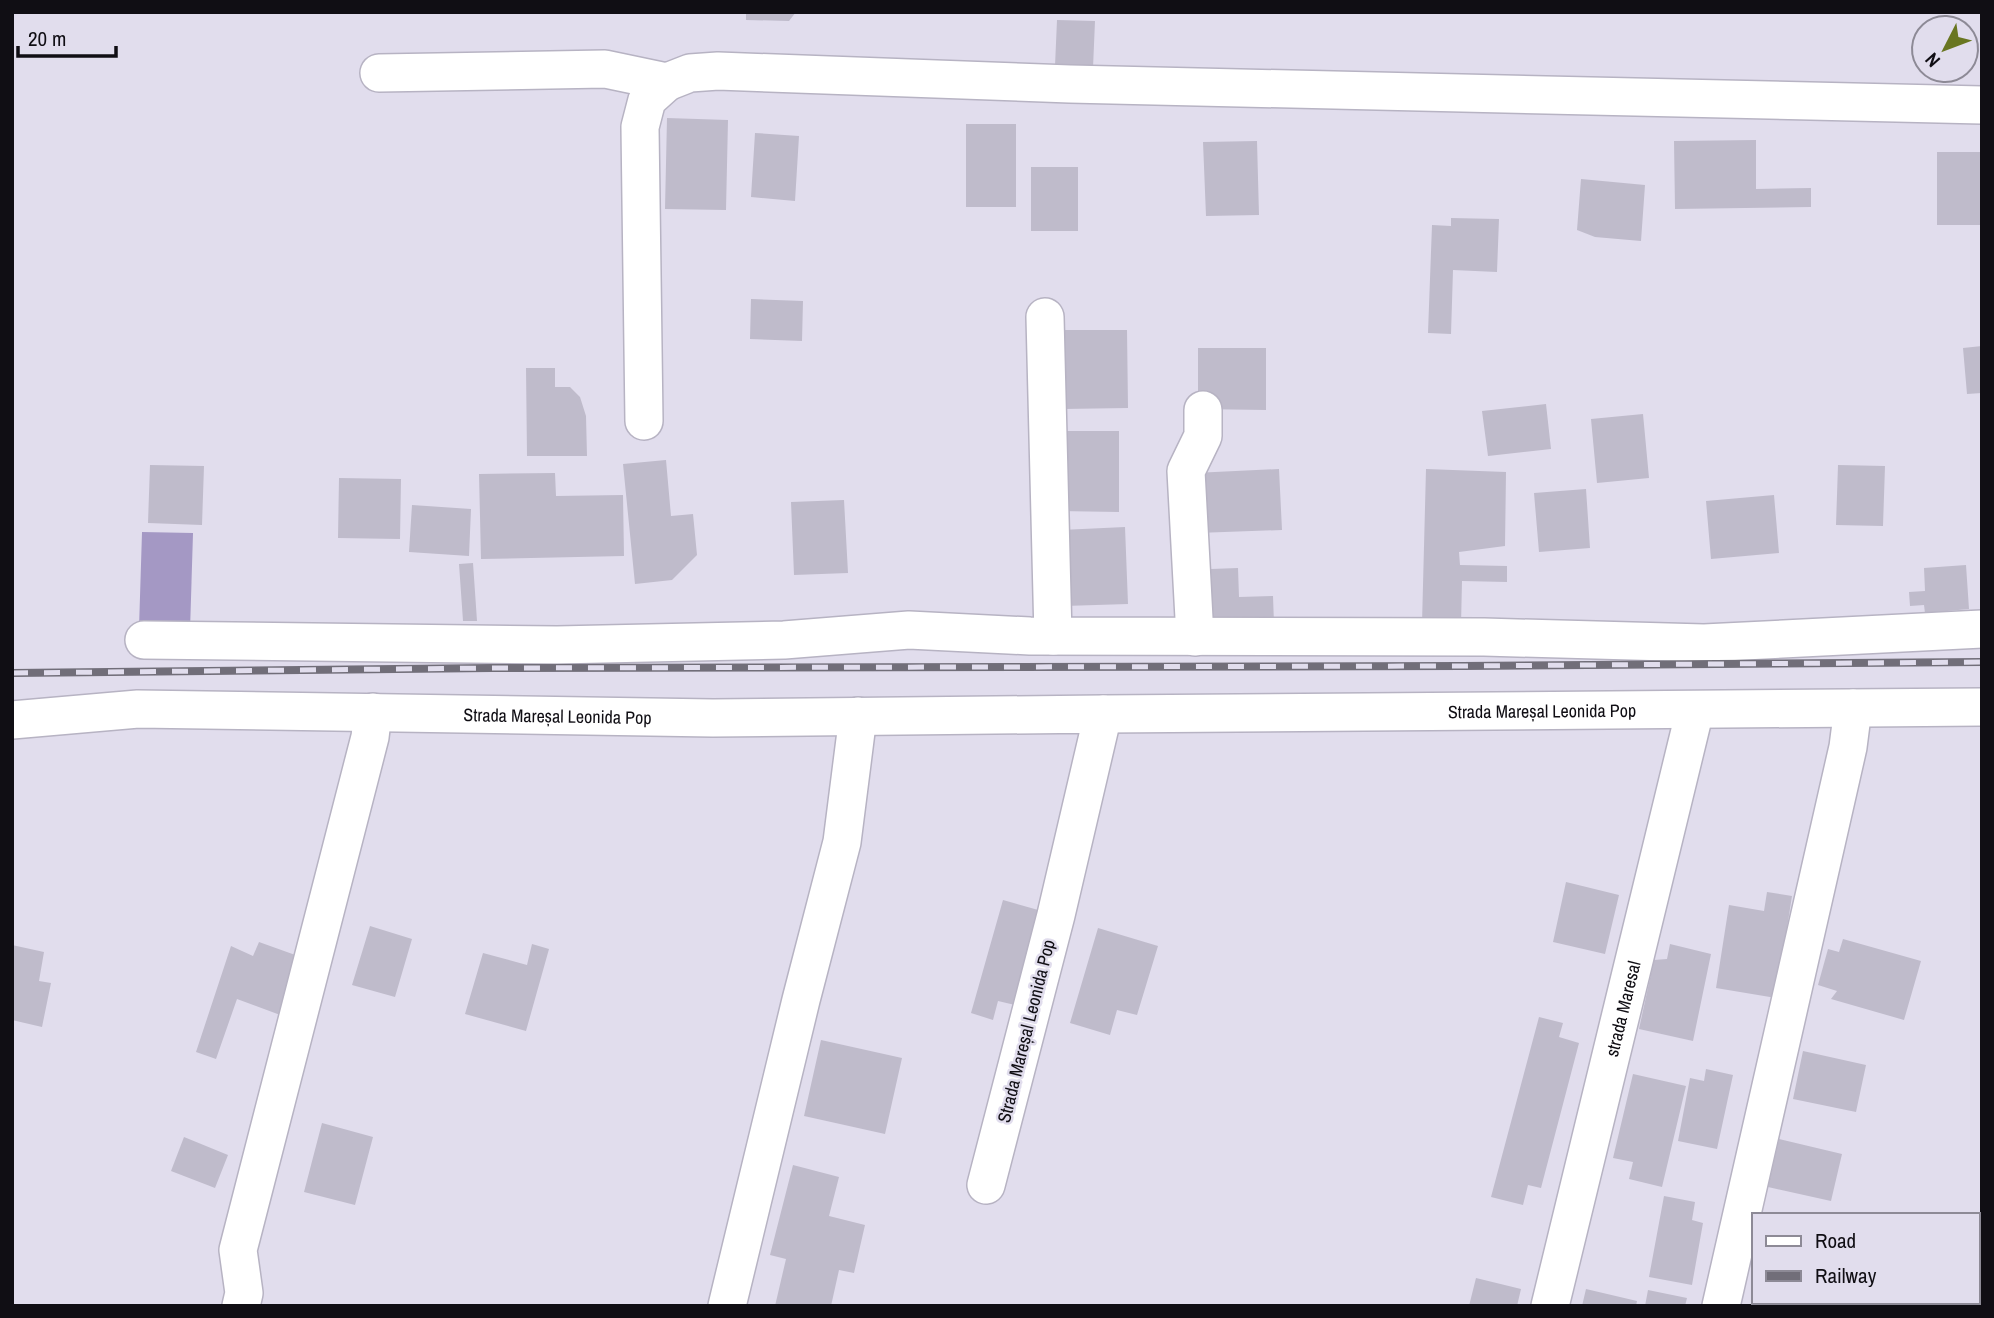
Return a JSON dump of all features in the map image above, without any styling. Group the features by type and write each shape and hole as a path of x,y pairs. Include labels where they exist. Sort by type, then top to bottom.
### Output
{"street":[{"path":"379,73 606,69 667,82"},
{"path":"644,421 640,127 647,100 667,82 690,73 718,71 1056,83 1982,105"},
{"path":"1045,317 1053,636"},
{"path":"1195,637 1186,471 1203,436 1203,411"},
{"path":"144,640 557,645 784,640 909,630 1053,636 1484,637 1703,643 1982,629"},
{"path":"1721,1306 1848,747 1853,708"},
{"name":"Strada Mareșal Leonida Pop","path":"12,720 138,709 713,718 1982,708"},
{"name":"strada Maresal","path":"1550,1306 1695,710"},
{"path":"241,1306 244,1293 238,1250 370,737 373,712"},
{"name":"Strada Mareșal Leonida Pop","path":"986,1185 1056,915 1103,714"},
{"path":"727,1306 842,842 858,716"}],"shaded area":[{"path":"142,532 193,533 190,631 139,629"}],"building":[{"path":"746,12 796,12 789,21 746,20"},
{"path":"1057,20 1095,21 1093,68 1055,66"},
{"path":"667,118 728,120 726,210 665,209"},
{"path":"966,124 1016,124 1016,207 966,207"},
{"path":"755,133 799,136 795,201 751,197"},
{"path":"1756,140 1756,189 1811,188 1811,207 1675,209 1674,141"},
{"path":"1257,141 1259,215 1206,216 1203,142"},
{"path":"1937,152 1982,152 1982,225 1937,225"},
{"path":"1031,167 1078,167 1078,231 1031,231"},
{"path":"1581,179 1645,185 1641,241 1595,237 1577,230"},
{"path":"1451,218 1499,219 1497,272 1453,270 1451,334 1428,333 1432,225 1451,226"},
{"path":"751,299 803,301 802,341 750,339"},
{"path":"1062,330 1127,330 1128,408 1063,409"},
{"path":"1982,346 1982,393 1967,394 1963,348"},
{"path":"1198,348 1266,348 1266,410 1198,409"},
{"path":"526,368 555,368 555,387 570,387 580,397 586,416 587,456 527,456"},
{"path":"1546,404 1551,449 1488,456 1482,411"},
{"path":"1643,414 1649,478 1597,483 1591,419"},
{"path":"1058,431 1119,431 1119,512 1058,511"},
{"path":"666,460 671,516 693,514 697,555 672,580 635,584 623,464"},
{"path":"150,465 204,466 202,525 148,523"},
{"path":"1838,465 1885,466 1883,526 1836,525"},
{"path":"1279,469 1282,530 1197,533 1194,473"},
{"path":"1426,469 1506,472 1505,546 1459,552 1460,565 1507,566 1507,582 1462,581 1461,625 1422,624"},
{"path":"555,473 556,496 623,495 624,556 481,559 479,474"},
{"path":"339,478 401,479 400,539 338,538"},
{"path":"1586,489 1590,548 1539,552 1534,493"},
{"path":"1774,495 1779,553 1711,559 1706,501"},
{"path":"844,500 848,573 794,575 791,502"},
{"path":"412,505 471,509 469,556 409,552"},
{"path":"1125,527 1128,604 1064,606 1061,530"},
{"path":"473,563 477,621 463,621 459,564"},
{"path":"1966,565 1969,609 1925,613 1924,605 1910,606 1909,592 1925,591 1924,568"},
{"path":"1238,568 1239,597 1273,596 1274,624 1212,625 1211,569"},
{"path":"1566,882 1619,895 1605,954 1553,942"},
{"path":"1767,892 1792,896 1776,998 1716,988 1729,905 1764,911"},
{"path":"1003,900 1056,915 1015,1005 998,1001 993,1020 971,1013"},
{"path":"370,926 412,939 395,997 352,985"},
{"path":"1098,928 1158,946 1137,1015 1117,1010 1110,1035 1070,1023"},
{"path":"1843,939 1921,961 1904,1020 1831,999 1837,991 1818,985 1828,949 1839,952"},
{"path":"259,942 312,961 291,1019 237,999 216,1059 196,1052 231,946 253,956"},
{"path":"532,944 549,949 526,1031 465,1014 483,953 527,965"},
{"path":"1670,944 1711,954 1693,1041 1639,1029 1654,960 1667,959"},
{"path":"12,945 44,952 39,981 51,983 42,1027 12,1020"},
{"path":"1539,1017 1563,1023 1559,1037 1579,1043 1541,1188 1528,1185 1523,1205 1491,1197"},
{"path":"821,1040 902,1058 885,1134 804,1116"},
{"path":"1803,1051 1866,1065 1856,1112 1793,1099"},
{"path":"1706,1069 1733,1075 1717,1149 1678,1141 1690,1078 1704,1081"},
{"path":"1633,1074 1686,1086 1662,1187 1629,1179 1633,1162 1613,1158"},
{"path":"322,1123 373,1137 355,1205 304,1192"},
{"path":"184,1137 228,1155 215,1188 171,1171"},
{"path":"1779,1139 1842,1154 1831,1201 1768,1187"},
{"path":"793,1165 839,1177 829,1216 865,1225 854,1273 839,1270 831,1306 775,1306 786,1259 770,1255"},
{"path":"1664,1196 1695,1202 1692,1220 1703,1223 1692,1285 1649,1277"},
{"path":"1476,1278 1521,1289 1517,1306 1469,1306"},
{"path":"1586,1289 1637,1301 1636,1306 1582,1306"},
{"path":"1648,1290 1687,1298 1685,1306 1645,1306"}],"railway":[{"path":"12,673 492,668 1982,662"}]}
